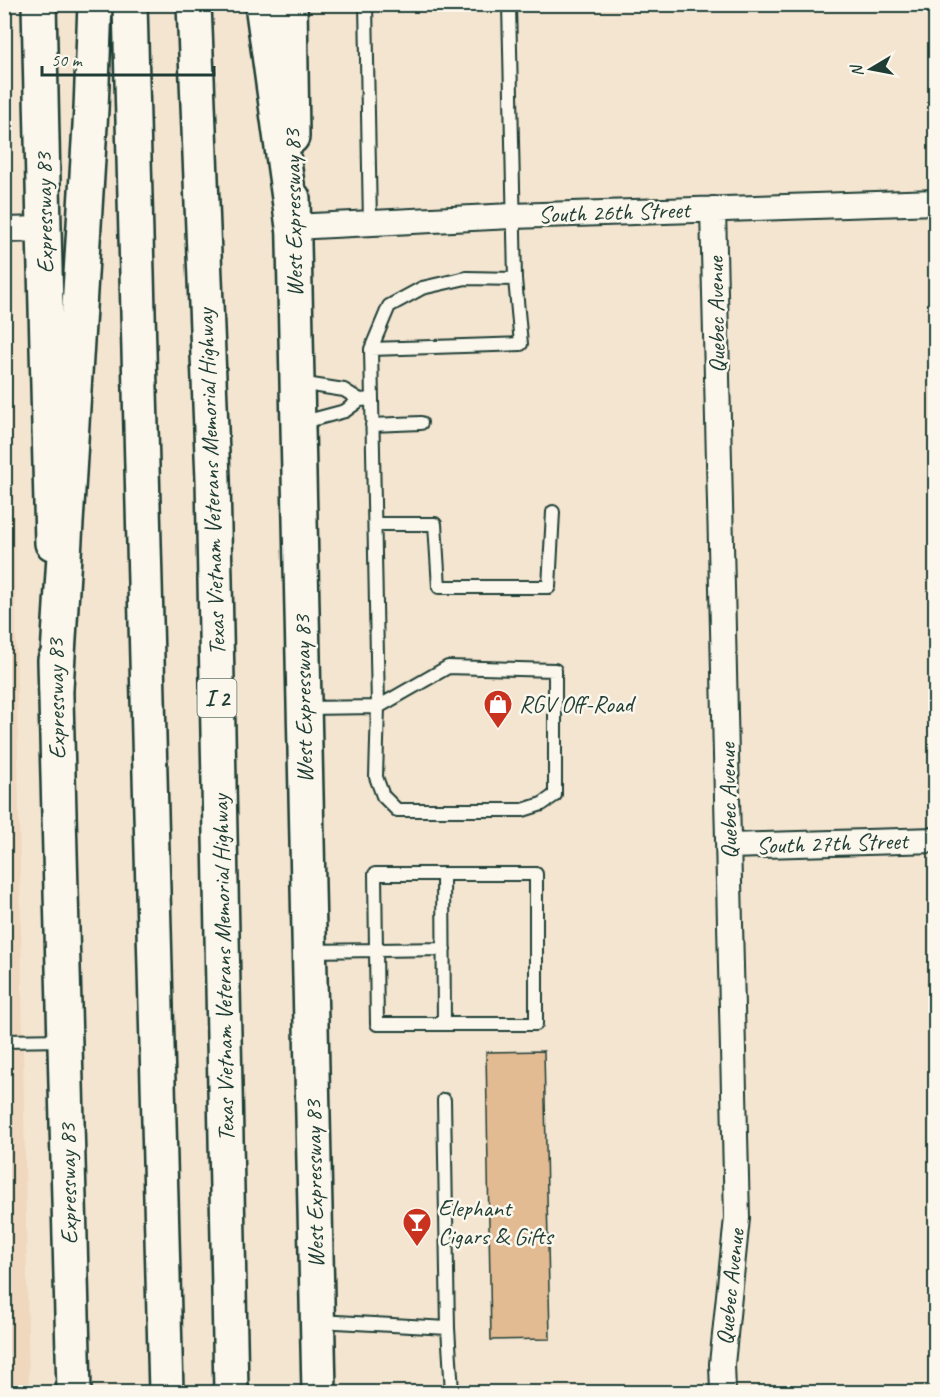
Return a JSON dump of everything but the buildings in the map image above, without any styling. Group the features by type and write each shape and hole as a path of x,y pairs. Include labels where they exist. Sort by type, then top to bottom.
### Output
{"main road":[{"name":"Expressway 83","path":"39,4 74,1392"},
{"path":"56,688 91,109 95,4"},
{"path":"130,4 166,1392"},
{"name":"Texas Vietnam Veterans Memorial Highway","path":"194,4 213,479 231,1392"},
{"path":"262,4 293,228"},
{"name":"West Expressway 83","path":"290,4 296,382 319,1392"}],"street":[{"name":"South 26th Street","path":"293,228 512,216 936,202"},
{"name":"Quebec Avenue","path":"713,209 738,1218 722,1364 723,1392"},
{"path":"4,230 44,229"},
{"name":"South 27th Street","path":"729,846 936,840"}],"lane":[{"path":"366,4 370,223"},
{"path":"371,349 521,344 512,216 509,4"},
{"path":"304,708 378,707 448,667 555,669 555,795 542,804 523,810 397,810 383,796 376,777 378,707 375,524 372,425 366,399 371,349 389,306 422,288 466,278 515,279"},
{"path":"296,382 344,390 366,399"},
{"path":"297,423 345,411 366,399"},
{"path":"372,425 421,423"},
{"path":"375,524 435,524 440,587 549,587 553,512"},
{"path":"536,873 536,1024 377,1024 375,874 443,874 536,873"},
{"path":"443,874 444,1024"},
{"path":"309,951 444,949"},
{"path":"4,1041 65,1040"},
{"path":"444,1100 448,1328 452,1392"},
{"path":"317,1320 448,1328"}],"shaded area":[{"path":"4,5 8,5 10,212 5,213"},
{"path":"4,284 10,288 29,1392 4,1392"}],"place":[{"name":"RGV Off-Road","path":"498,730"},
{"name":"Elephant Cigars & Gifts","path":"417,1248"}]}
